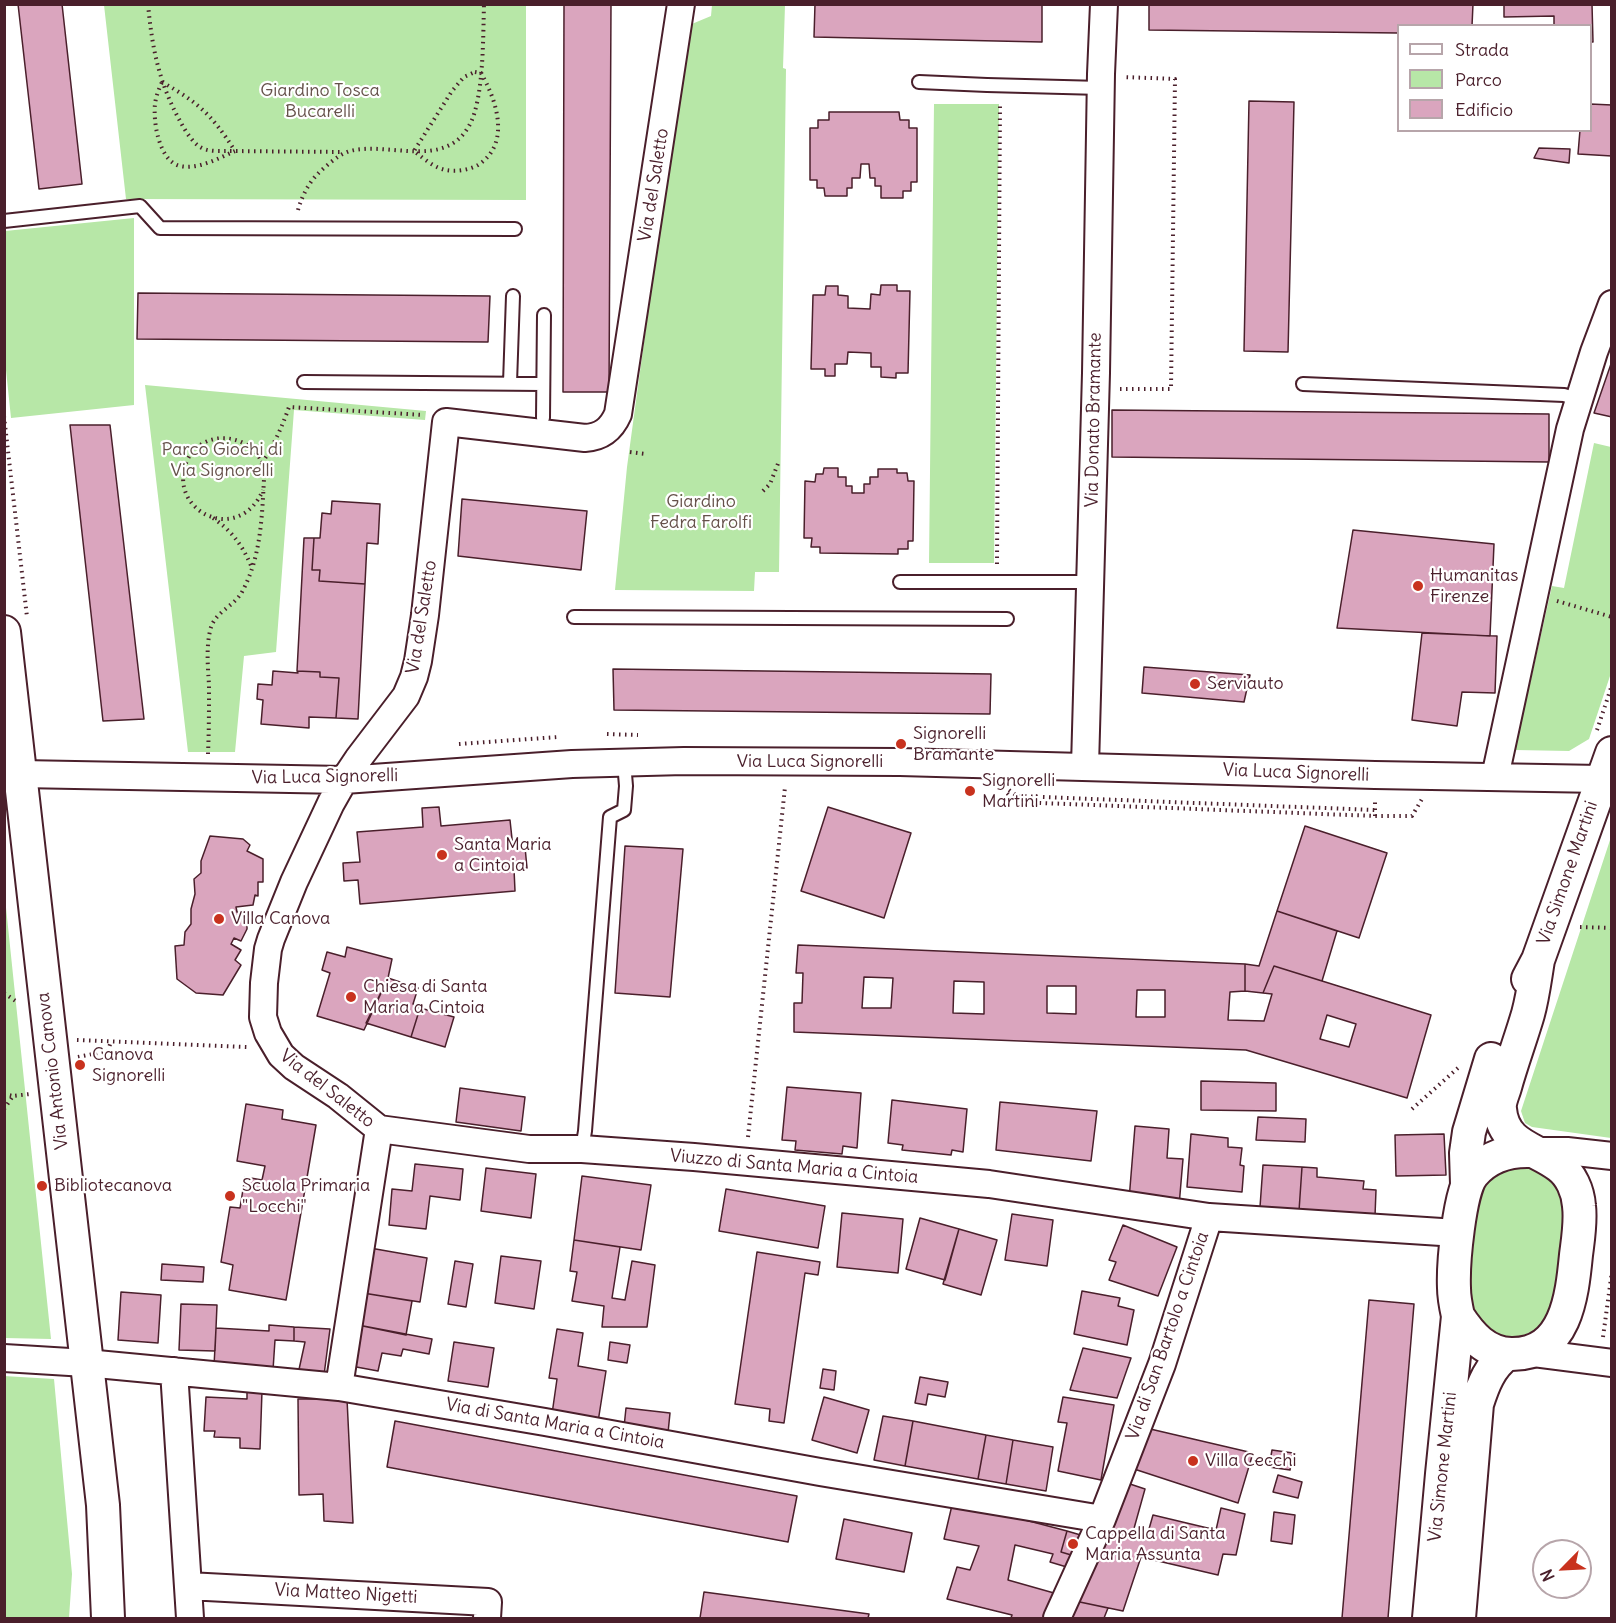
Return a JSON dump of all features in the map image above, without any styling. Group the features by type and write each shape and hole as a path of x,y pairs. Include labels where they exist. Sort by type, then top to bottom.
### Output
{"street":[{"name":"Via del Saletto","path":"339,1387 379,1129 338,1096 285,1060 276,1048 263,1017 268,949 294,882 331,803 344,780 406,696 414,677 425,615 446,422 585,438 595,437 605,432 614,423 618,414 681,4"},
{"name":"Via Donato Bramante","path":"1085,766 1107,80 1104,4"},
{"path":"1494,777 1570,429 1611,304"},
{"name":"Via Antonio Canova","path":"17,630 7,675 21,774 103,1505 108,1618"},
{"name":"Via Luca Signorelli","path":"21,774 344,780 518,767 684,761 900,762 1494,777 1603,755"},
{"name":"Via Simone Martini","path":"1459,1618 1477,1404 1495,1364 1517,1353 1540,1346 1558,1330 1568,1310 1573,1287 1580,1208 1571,1178 1551,1161 1521,1145 1508,1133 1501,1117 1500,1105 1529,1011 1538,960 1603,755"},
{"name":"Via Simone Martini","path":"1429,1618 1458,1316 1454,1280 1458,1233 1467,1184 1466,1153 1469,1132 1494,1048 1538,960"},
{"name":"Viuzzo di Santa Maria a Cintoia","path":"379,1129 529,1149 582,1149 989,1184 1209,1217"},
{"path":"1467,1184 1481,1167 1497,1157 1512,1152 1567,1151 1611,1156"},
{"name":"Via di San Bartolo a Cintoia","path":"1057,1618 1102,1519 1162,1364 1209,1217 1458,1233"},
{"path":"1458,1316 1477,1341 1492,1350 1611,1363"},
{"name":"Via di Santa Maria a Cintoia","path":"4,1358 86,1363 339,1387 1102,1519"},
{"path":"174,1371 190,1618"},
{"name":"Via Matteo Nigetti","path":"188,1586 488,1602 487,1618"}],"lane":[{"path":"919,82 1000,86 1107,80"},
{"path":"4,221 140,206 160,228 515,230"},
{"path":"510,383 513,296"},
{"path":"543,418 544,315"},
{"path":"304,382 543,384"},
{"path":"1303,384 1564,395 1580,400"},
{"path":"900,582 1090,582"},
{"path":"573,618 1007,619"},
{"path":"582,1149 610,818 624,810 626,786 624,762"}],"path":[{"path":"148,4 151,36 162,82 187,133 201,147 210,150 235,151 348,152"},
{"path":"294,228 302,197 310,182 337,157 361,149 438,150 450,145 469,128 474,116 481,80 484,4"},
{"path":"414,151 431,164 445,170 474,167 487,159 496,146 498,122 493,97 481,73"},
{"path":"414,151 460,81 470,74 481,73"},
{"path":"1107,80 1175,79 1171,388 1110,390"},
{"path":"162,82 202,108 235,151"},
{"path":"162,82 157,92 154,115 159,140 170,160 178,165 188,166 219,159 235,151"},
{"path":"996,582 1000,86"},
{"path":"262,463 273,447 289,406 431,416"},
{"path":"4,416 17,630"},
{"path":"207,778 210,629 214,619 222,610 235,602 243,592 252,568 260,534 265,476 262,463 244,442 231,438 217,438 204,442 193,451 186,462 183,476 184,490 190,502 200,512 213,518 234,536 243,547 252,568"},
{"path":"630,452 646,454"},
{"path":"763,491 770,484 779,461"},
{"path":"213,518 238,517 249,511 258,501 263,490"},
{"path":"1550,599 1611,617"},
{"path":"1603,755 1611,685"},
{"path":"458,744 558,737"},
{"path":"1375,810 1017,796 1001,785 1016,802 1375,816 1412,816 1422,799"},
{"path":"774,786 793,786"},
{"path":"746,1162 785,786"},
{"path":"1576,927 1611,928"},
{"path":"4,993 20,1004"},
{"path":"50,1039 253,1047"},
{"path":"86,1056 108,1051 111,1041"},
{"path":"4,1094 13,1096 31,1094"},
{"path":"4,1109 13,1096"},
{"path":"1602,1338 1611,1271"}],"green space":[{"name":"Giardino Tosca Bucarelli","path":"104,5 526,5 526,200 126,199"},
{"name":"Giardino Fedra Farolfi","path":"712,5 785,5 779,572 755,572 754,591 615,590 627,467 687,26 711,16"},
{"path":"934,104 999,104 994,563 929,563"},
{"path":"134,218 134,405 11,418 4,351 5,231"},
{"name":"Parco Giochi di Via Signorelli","path":"145,385 426,411 425,420 294,410 276,652 244,656 235,752 188,752"},
{"path":"1594,443 1611,447 1611,673 1589,739 1569,751 1515,750 1552,586 1564,588"},
{"path":"1611,837 1611,1138 1532,1127 1525,1123 1521,1111"},
{"path":"5,898 51,1339 5,1338"},
{"path":"1513,1166 1537,1167 1560,1185 1566,1215 1558,1304 1543,1326 1522,1336 1508,1337 1493,1333 1482,1324 1471,1305 1469,1292 1478,1200 1483,1188 1491,1179"},
{"path":"4,1376 54,1379 72,1574 69,1618 5,1618"}],"building":[{"path":"18,4 62,4 82,184 39,189"},
{"path":"564,4 611,4 609,392 563,392"},
{"path":"815,4 1042,4 1042,42 814,37"},
{"path":"1149,4 1473,4 1472,24 1397,24 1397,33 1149,30"},
{"path":"1504,4 1592,4 1593,42 1592,24 1554,24 1554,16 1504,17"},
{"path":"1249,101 1294,102 1288,352 1244,351"},
{"path":"1592,104 1612,105 1612,156 1578,154 1580,132 1592,132"},
{"path":"829,112 899,112 900,120 909,120 909,128 917,128 917,182 911,182 911,191 903,191 903,198 881,198 881,186 875,186 875,178 870,178 869,164 861,164 860,178 852,178 852,188 847,188 847,196 825,196 824,188 817,188 817,180 810,180 810,128 818,128 818,120 829,120"},
{"path":"1539,148 1570,149 1569,163 1534,158"},
{"path":"881,285 897,285 897,291 910,291 908,373 896,373 896,378 881,377 881,367 871,367 871,353 848,352 847,364 835,364 835,376 825,376 825,369 811,369 813,295 825,295 826,286 838,286 838,295 848,296 848,308 870,309 871,294 880,295"},
{"path":"138,293 490,296 488,342 137,339"},
{"path":"1612,361 1612,417 1594,413"},
{"path":"1112,410 1549,414 1549,462 1112,457"},
{"path":"70,425 110,425 144,719 103,721"},
{"path":"824,468 838,468 838,477 846,477 846,486 852,486 852,493 864,493 864,484 870,484 870,477 878,477 878,469 897,469 897,473 907,473 908,481 914,481 913,541 908,541 908,549 898,549 898,554 820,553 820,547 811,547 812,538 804,538 805,481 815,482 816,474 823,474"},
{"path":"462,499 587,511 581,570 458,556"},
{"path":"332,501 380,504 378,544 367,543 365,584 319,581 320,570 312,570 314,538 320,538 322,513 331,514"},
{"name":"Humanitas Firenze","path":"1353,530 1494,544 1490,636 1337,628"},
{"path":"304,538 314,538 312,570 320,570 319,581 365,584 358,719 336,718 339,678 320,677 320,672 297,671"},
{"path":"1422,633 1497,636 1495,693 1462,692 1457,726 1412,720"},
{"name":"Serviauto","path":"1144,667 1250,675 1244,702 1142,693"},
{"path":"613,669 991,674 990,714 614,710"},
{"path":"273,671 320,672 320,677 339,678 336,718 309,717 309,728 261,724 263,700 257,699 258,684 272,685"},
{"name":"Santa Maria a Cintoia","path":"439,807 441,826 510,820 513,848 525,847 527,868 514,869 515,891 360,904 358,880 344,881 343,863 360,862 357,832 423,827 422,808"},
{"path":"828,807 911,833 884,918 801,891"},
{"path":"1305,826 1387,853 1359,938 1277,911"},
{"name":"Villa Canova","path":"210,836 243,839 250,845 247,851 263,859 263,882 258,882 258,896 255,895 253,905 236,907 237,912 247,914 247,929 241,941 234,938 231,944 241,950 235,960 241,965 223,995 196,993 177,979 175,946 184,945 185,932 191,924 191,909 195,894 194,879 201,873 201,861"},
{"path":"625,846 683,849 670,997 615,993"},
{"path":"1277,911 1337,931 1322,981 1274,966 1263,993 1245,991 1245,964 1259,966"},
{"path":"798,945 1245,964 1245,991 1230,992 1228,1020 1264,1021 1272,994 1263,993 1274,966 1431,1015 1407,1098 1246,1050 794,1032 794,1003 802,1003 803,973 796,973","holes":["864,977 893,978 891,1008 862,1008","954,981 984,982 984,1014 953,1013","1047,986 1076,986 1076,1014 1047,1013","1137,990 1165,990 1165,1017 1136,1017","1327,1015 1356,1024 1349,1047 1320,1039"]},
{"name":"Chiesa di Santa Maria a Cintoia","path":"347,947 392,959 388,978 364,1030 317,1016 330,973 322,970 327,952 345,957"},
{"path":"388,978 418,988 413,1004 420,1008 411,1037 366,1023"},
{"path":"420,1008 454,1017 445,1047 411,1037"},
{"path":"1201,1081 1276,1083 1276,1111 1201,1110"},
{"path":"787,1087 861,1093 857,1148 843,1146 842,1154 795,1150 796,1141 782,1140"},
{"path":"460,1088 525,1097 521,1131 456,1122"},
{"path":"892,1100 967,1109 963,1152 952,1150 951,1155 902,1150 903,1145 888,1143"},
{"path":"1000,1102 1097,1111 1091,1161 996,1150"},
{"path":"246,1104 283,1110 282,1119 316,1125 286,1300 229,1290 233,1265 221,1262 230,1207 240,1208 245,1177 262,1180 265,1166 237,1161"},
{"path":"1258,1117 1306,1119 1305,1142 1256,1140"},
{"path":"1135,1126 1169,1129 1167,1158 1183,1159 1179,1206 1129,1200"},
{"path":"1191,1134 1228,1138 1228,1147 1242,1148 1240,1165 1244,1166 1242,1192 1187,1187"},
{"path":"1444,1134 1446,1175 1396,1176 1395,1135"},
{"path":"415,1164 463,1169 460,1200 430,1196 426,1229 389,1225 392,1189 412,1191"},
{"path":"1263,1165 1302,1167 1299,1211 1260,1207"},
{"path":"1302,1167 1317,1168 1317,1177 1364,1181 1363,1189 1376,1190 1375,1216 1299,1211"},
{"path":"486,1168 536,1174 531,1218 481,1211"},
{"path":"582,1176 651,1185 641,1250 574,1240"},
{"path":"726,1189 825,1206 818,1248 719,1231"},
{"path":"842,1213 903,1219 898,1273 837,1267"},
{"path":"1012,1214 1053,1220 1047,1266 1005,1260"},
{"path":"920,1218 959,1229 945,1280 906,1269"},
{"path":"1123,1225 1177,1247 1158,1296 1109,1280 1116,1262 1109,1260"},
{"path":"959,1229 997,1240 981,1295 943,1284"},
{"path":"574,1240 620,1247 612,1298 625,1300 632,1261 655,1265 647,1327 602,1327 604,1306 572,1301 577,1272 570,1271"},
{"path":"370,1248 427,1258 420,1302 363,1293"},
{"path":"757,1252 820,1262 818,1275 805,1273 784,1423 769,1421 770,1409 735,1404"},
{"path":"501,1256 541,1261 534,1309 495,1303"},
{"path":"455,1261 473,1264 466,1307 448,1304"},
{"path":"162,1264 204,1267 203,1282 161,1280"},
{"path":"1082,1291 1120,1298 1118,1306 1134,1310 1127,1345 1074,1334"},
{"path":"121,1292 161,1295 158,1343 118,1340"},
{"path":"363,1293 412,1301 406,1335 358,1325"},
{"path":"1369,1300 1414,1304 1388,1618 1342,1618"},
{"path":"181,1304 217,1305 215,1351 179,1350"},
{"path":"269,1325 294,1327 294,1341 275,1340 273,1370 214,1366 216,1328 269,1331"},
{"path":"358,1325 432,1339 429,1354 403,1349 401,1356 382,1353 378,1371 351,1366"},
{"path":"294,1327 330,1329 324,1375 298,1374 305,1342 294,1341"},
{"path":"557,1329 583,1333 578,1366 606,1371 598,1422 552,1414 557,1379 549,1378"},
{"path":"454,1342 494,1348 488,1387 448,1381"},
{"path":"610,1342 630,1345 627,1363 608,1360"},
{"path":"1083,1348 1131,1358 1117,1398 1070,1390"},
{"path":"823,1369 836,1371 834,1390 820,1388"},
{"path":"920,1377 948,1382 945,1397 928,1394 926,1405 915,1403"},
{"path":"247,1390 262,1391 260,1449 240,1448 240,1438 214,1437 215,1431 204,1431 206,1397 247,1399"},
{"path":"824,1397 869,1410 857,1453 812,1440"},
{"path":"1063,1397 1114,1405 1101,1480 1058,1471 1067,1423 1058,1422"},
{"path":"298,1399 347,1399 353,1523 324,1521 323,1494 299,1495"},
{"path":"626,1408 670,1413 668,1433 624,1427"},
{"path":"883,1416 913,1421 905,1466 874,1460"},
{"path":"395,1421 797,1496 788,1542 387,1467"},
{"path":"913,1421 986,1435 978,1479 905,1466"},
{"name":"Villa Cecchi","path":"1146,1428 1253,1453 1238,1503 1131,1468"},
{"path":"986,1435 1013,1440 1006,1484 978,1479"},
{"path":"1013,1440 1053,1447 1046,1491 1006,1484"},
{"path":"1272,1450 1293,1453 1290,1470 1269,1467"},
{"path":"1278,1475 1302,1482 1298,1498 1273,1492"},
{"path":"1127,1483 1145,1489 1133,1532 1147,1536 1153,1515 1216,1530 1221,1508 1245,1514 1236,1555 1223,1554 1218,1575 1141,1557 1123,1611 1075,1601"},
{"path":"953,1501 1067,1531 1061,1552 1078,1557 1070,1568 1050,1562 1053,1554 1015,1545 1008,1580 1061,1595 1051,1618 1011,1618 1012,1615 947,1599 957,1567 970,1570 979,1546 944,1539"},
{"path":"1274,1512 1295,1515 1292,1544 1271,1541"},
{"path":"844,1519 912,1533 904,1572 836,1559"},
{"name":"Cappella di Santa Maria Assunta","path":"1067,1531 1084,1536 1078,1557 1061,1552"},
{"path":"704,1592 869,1614 868,1618 700,1618"},
{"path":"1075,1601 1108,1608 1104,1618 1068,1618"}],"place":[{"name":"Humanitas Firenze","path":"1418,586"},
{"name":"Serviauto","path":"1195,684"},
{"name":"Signorelli Bramante","path":"901,744"},
{"name":"Signorelli Martini","path":"970,791"},
{"name":"Santa Maria a Cintoia","path":"442,855"},
{"name":"Villa Canova","path":"219,919"},
{"name":"Chiesa di Santa Maria a Cintoia","path":"351,997"},
{"name":"Canova Signorelli","path":"80,1065"},
{"name":"Bibliotecanova","path":"42,1186"},
{"name":"Scuola Primaria \"Locchi\"","path":"230,1196"},
{"name":"Villa Cecchi","path":"1193,1461"},
{"name":"Cappella di Santa Maria Assunta","path":"1073,1544"}]}
